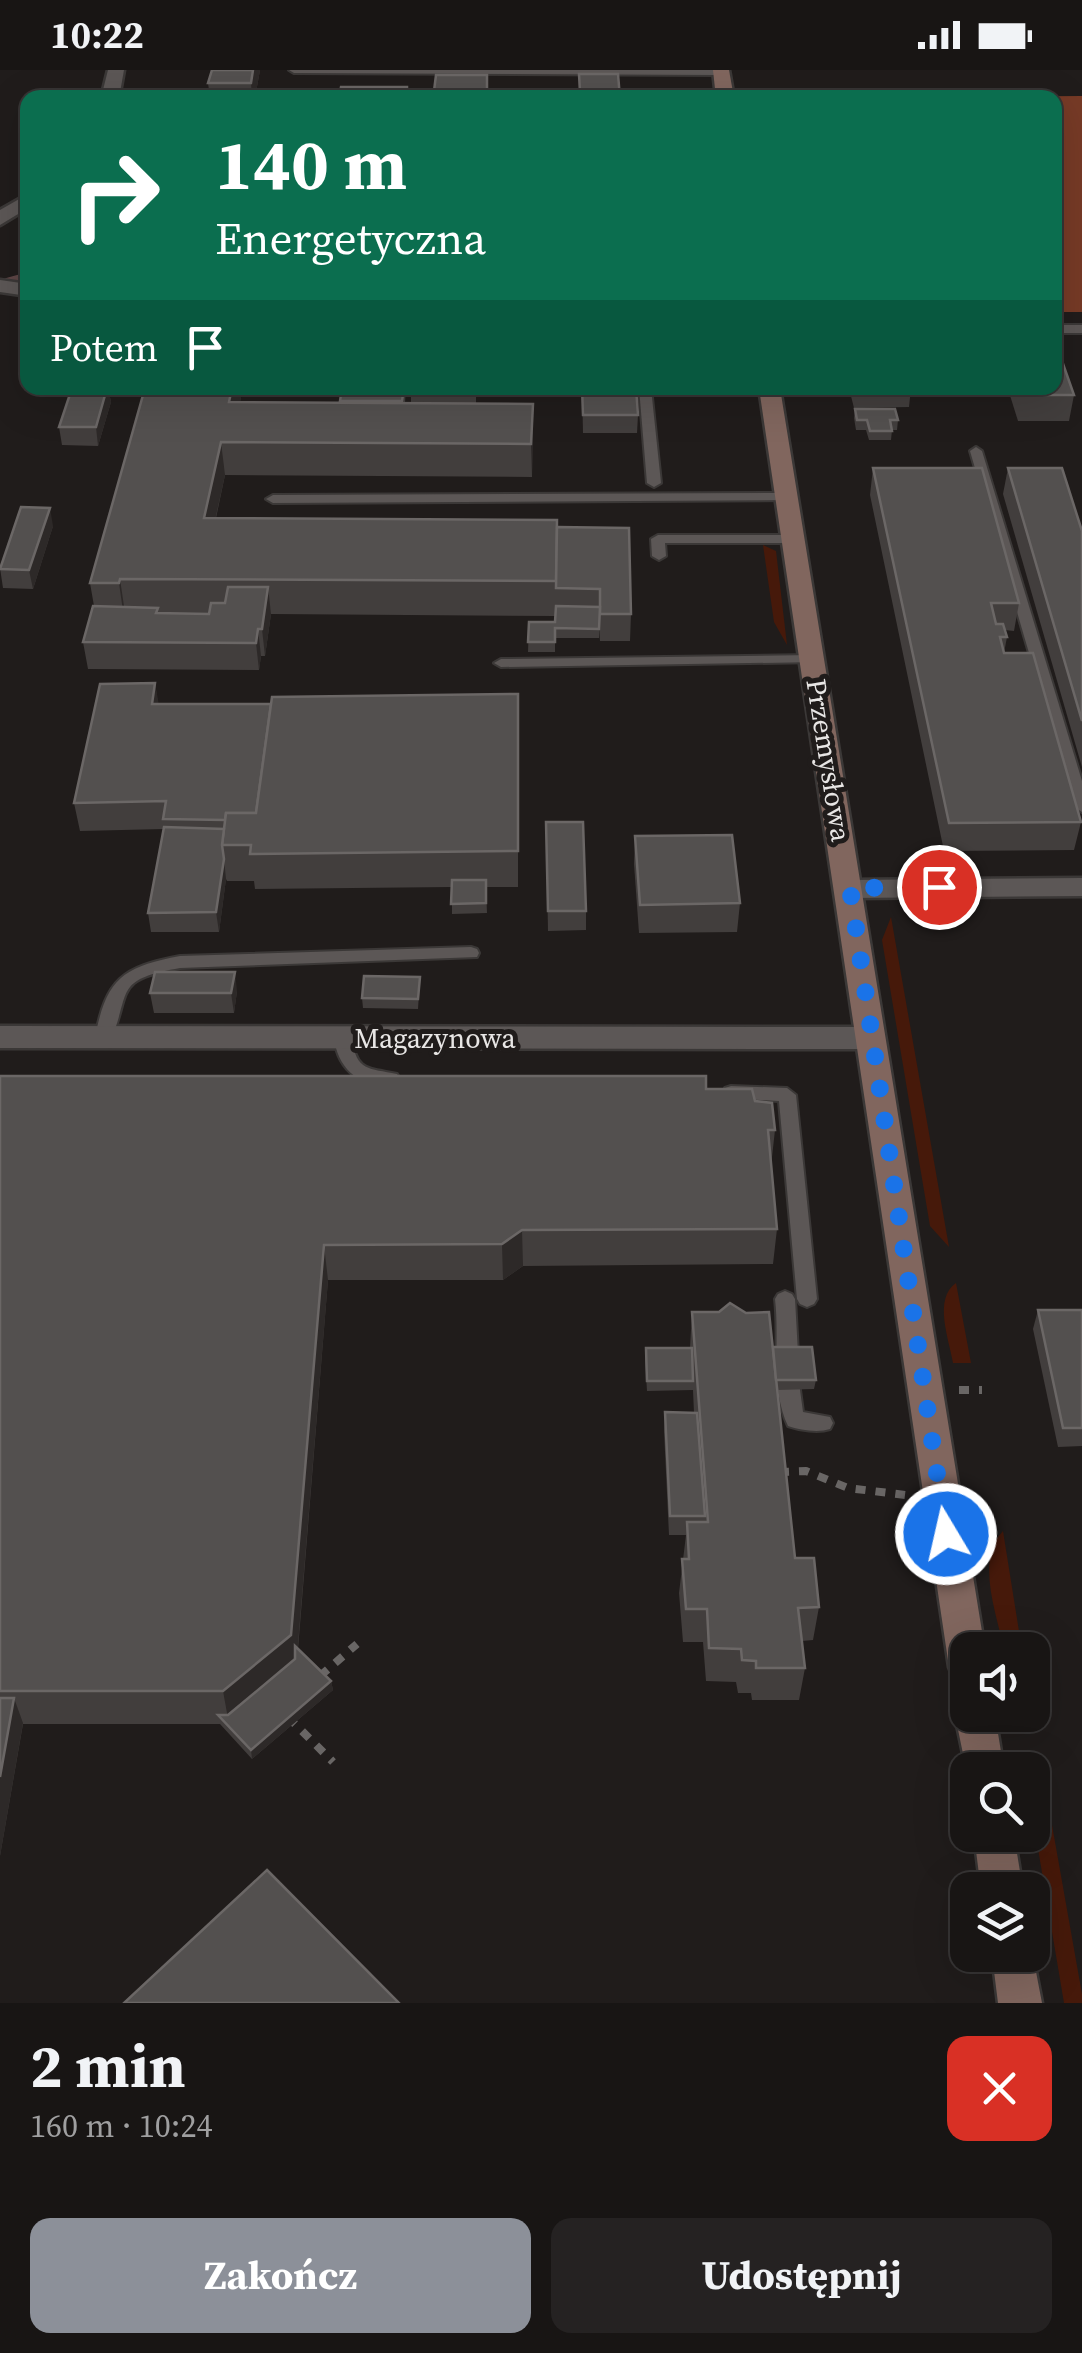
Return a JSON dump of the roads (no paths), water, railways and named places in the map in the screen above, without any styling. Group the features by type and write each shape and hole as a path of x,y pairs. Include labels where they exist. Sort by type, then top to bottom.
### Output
{"street":[{"name":"Przemysłowa","path":"770,395 850,888 962,1632"},
{"path":"850,888 1082,887"},
{"name":"Magazynowa","path":"0,1037 870,1038"},
{"path":"1015,1972 1020,2003"}],"lane":[{"path":"294,70 721,71"},
{"path":"646,395 654,483"},
{"path":"976,452 1082,807"},
{"path":"273,499 787,497"},
{"path":"659,556 658,539 794,539"},
{"path":"501,663 813,658"},
{"path":"104,1038 110,1003 118,988 125,978 149,967 180,962 471,953"},
{"path":"342,1038 348,1066 358,1074 415,1081"},
{"path":"709,1092 787,1095 807,1299"},
{"path":"785,1299 789,1322 787,1394 795,1420 823,1423"}],"waterway":[{"path":"0,284 20,278"}]}
